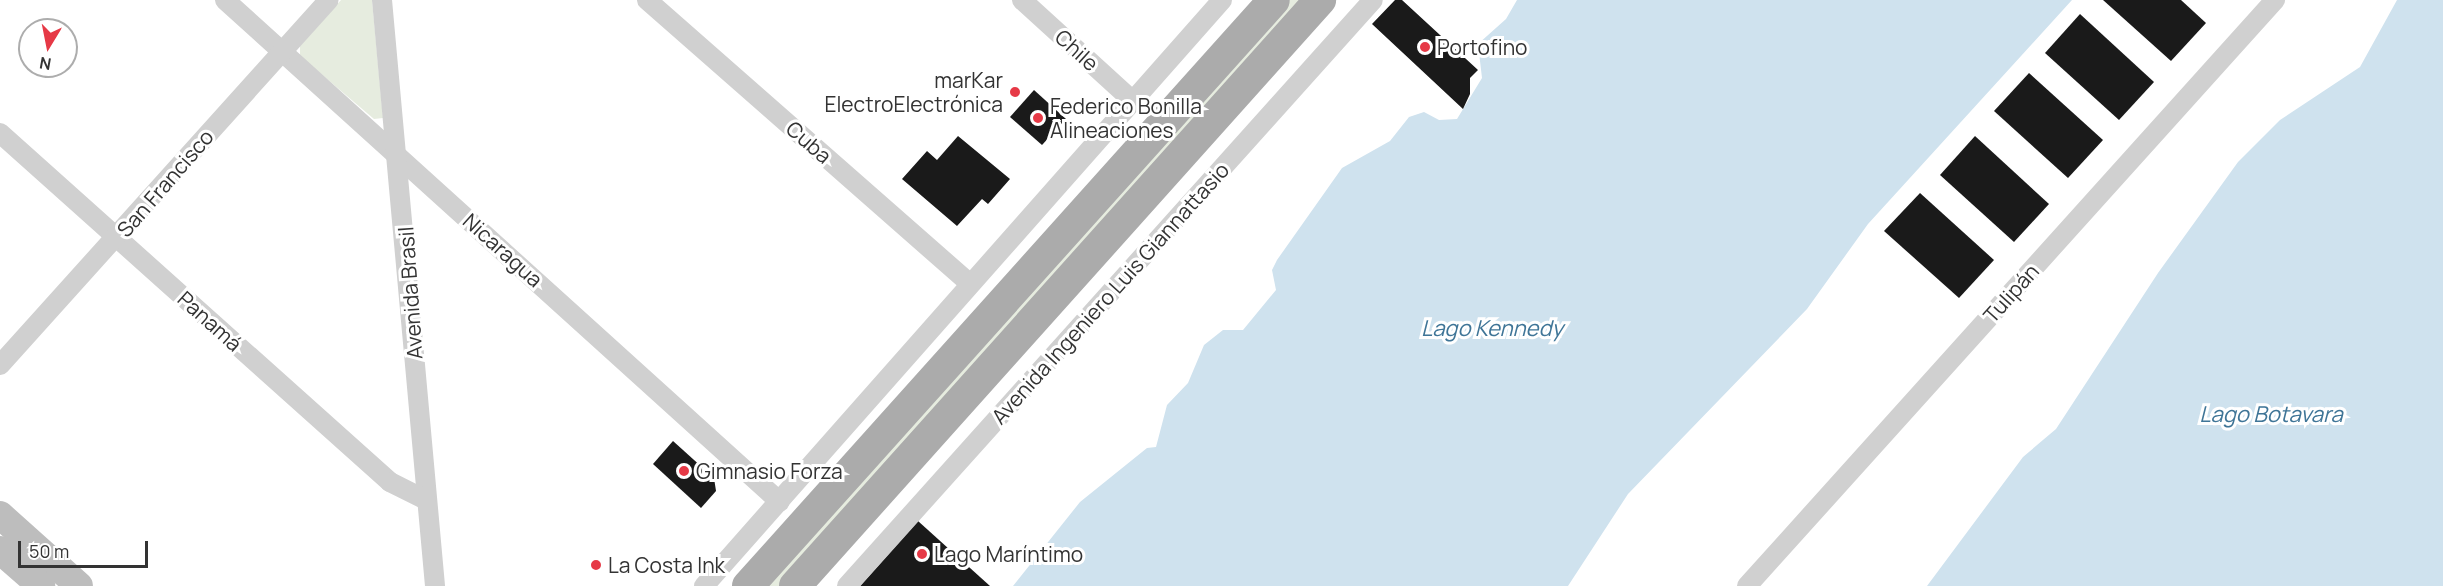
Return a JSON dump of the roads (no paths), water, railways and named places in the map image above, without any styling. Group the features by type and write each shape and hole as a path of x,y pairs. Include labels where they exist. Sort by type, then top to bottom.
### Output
{"main road":[{"path":"748,586 1274,0"},
{"name":"Avenida Ingeniero Luis Giannattasio","path":"795,586 1320,0"}],"street":[{"name":"Nicaragua","path":"225,0 780,502"},
{"name":"San Francisco","path":"0,365 117,238 329,0"},
{"name":"Avenida Brasil","path":"382,0 399,155 426,500 435,586"},
{"name":"Cuba","path":"647,0 970,284"},
{"name":"Chile","path":"1022,0 1132,100"},
{"path":"704,586 1222,0"},
{"name":"Avenida Ingeniero Luis Giannattasio","path":"847,586 1373,0"},
{"name":"Tulipán","path":"1747,586 2275,0"},
{"name":"Panamá","path":"0,133 390,482 426,500"},
{"path":"0,515 79,586"},
{"path":"0,550 41,586"}],"water":[{"name":"Lago Kennedy","path":"1517,0 2072,0 1868,224 1807,309 1628,494 1568,586 1013,586 1080,502 1147,448 1156,447 1167,405 1188,383 1204,345 1223,330 1243,330 1276,290 1272,270 1277,260 1342,168 1390,141 1409,117 1424,112 1439,120 1457,119 1482,78 1478,44 1506,19"},
{"name":"Lago Botavara","path":"2397,0 2443,0 2443,586 1927,586 2023,457 2056,429 2158,273 2238,162 2280,120 2360,67"}],"place":[{"name":"Portofino","path":"1425,47"},
{"name":"marKar ElectroElectrónica","path":"1015,92"},
{"name":"Federico Bonilla Alineaciones","path":"1038,118"},
{"name":"Gimnasio Forza","path":"684,471"},
{"name":"Lago Maríntimo","path":"922,554"},
{"name":"La Costa Ink","path":"596,565"}]}
